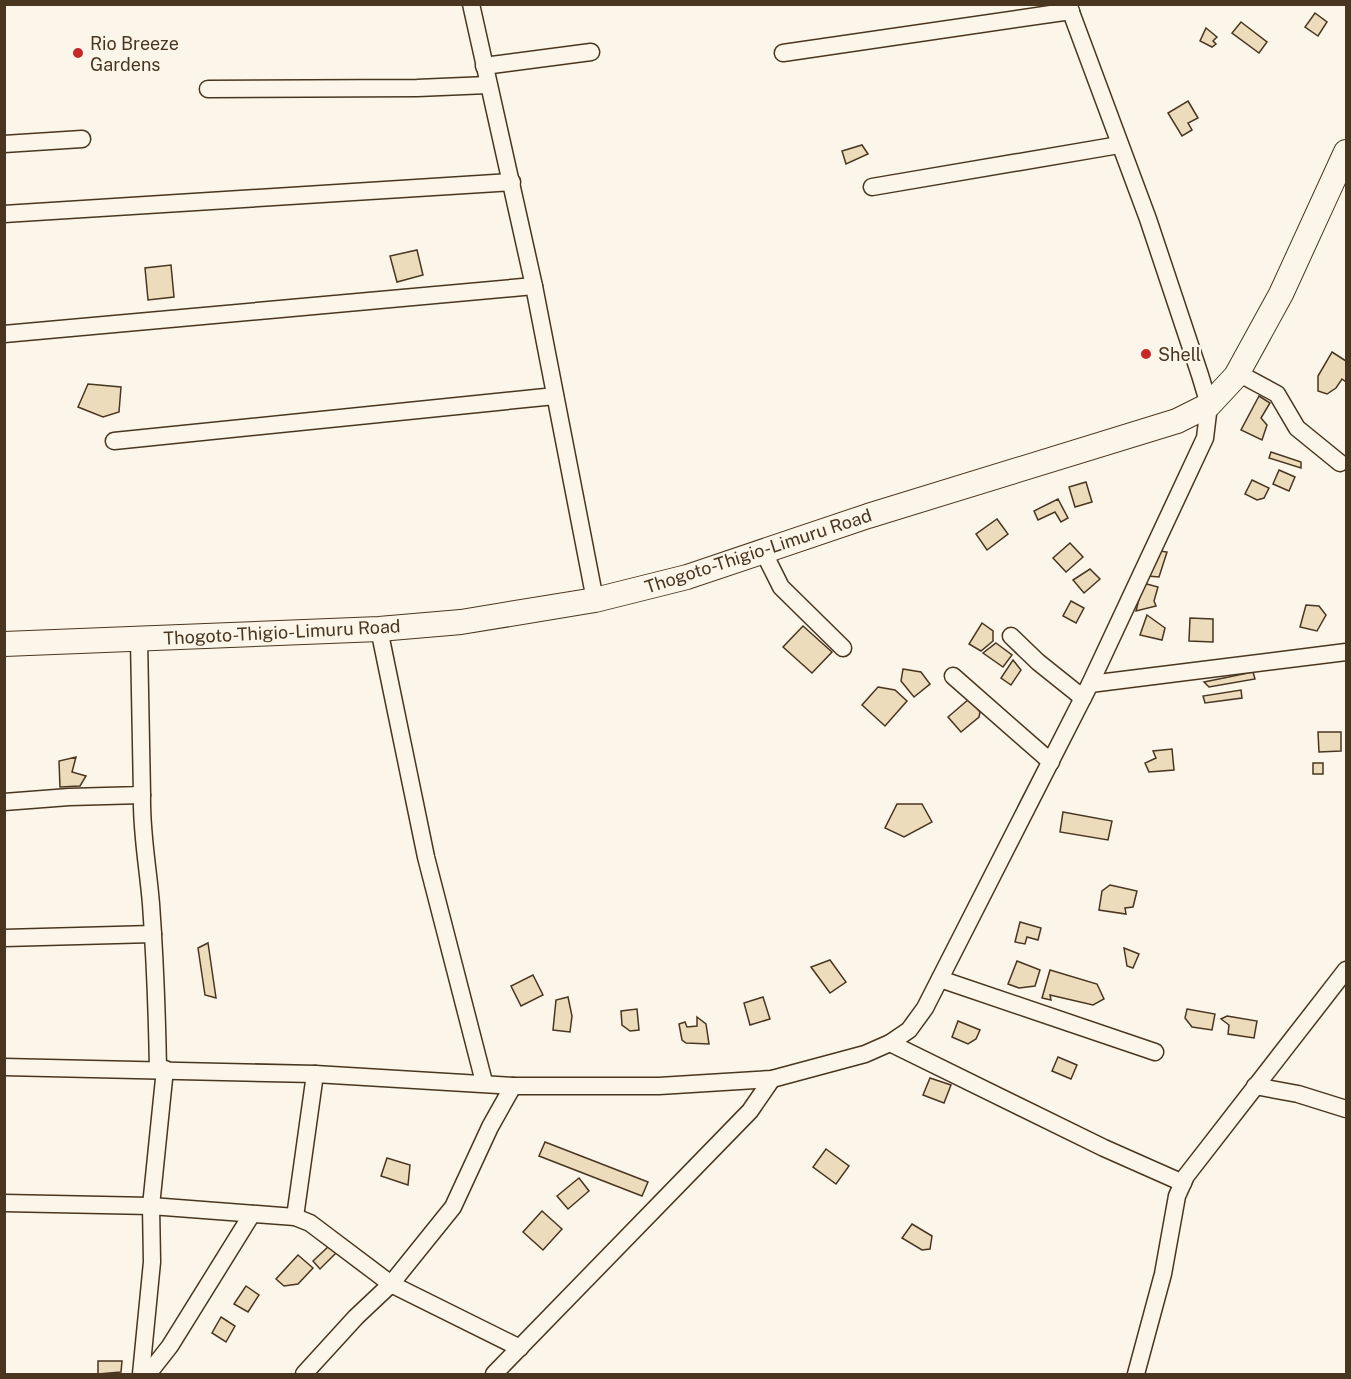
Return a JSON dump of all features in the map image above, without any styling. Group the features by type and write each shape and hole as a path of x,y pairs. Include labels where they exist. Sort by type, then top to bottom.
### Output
{"highway":[{"name":"Thogoto-Thigio-Limuru Road","path":"4,644 379,629 461,621 595,600 687,577 1166,424 1209,405 1238,373 1281,294 1347,152"}],"street":[{"path":"471,4 534,285 595,600"},
{"path":"4,1067 315,1074 484,1082 513,1086 659,1086 772,1079 866,1054 890,1043 909,1030 925,1008 1087,691 1205,438 1209,405 1148,219 1070,8 783,53"},
{"path":"484,66 591,52"},
{"path":"208,90 488,85"},
{"path":"4,144 82,139"},
{"path":"872,187 1119,145"},
{"path":"4,214 512,182"},
{"path":"4,334 534,285"},
{"path":"1238,373 1277,393 1297,428 1340,463"},
{"path":"114,441 555,396"},
{"path":"763,551 781,587 843,648"},
{"path":"379,629 426,857 484,1082"},
{"path":"1011,636 1038,662 1087,691 1347,652"},
{"path":"139,640 141,831 147,865 153,934 161,1069 151,1206 152,1262 141,1374"},
{"path":"953,676 1051,762"},
{"path":"4,802 142,795"},
{"path":"4,938 153,934"},
{"path":"1136,1374 1163,1274 1177,1196 1183,1183 1255,1086 1347,970"},
{"path":"940,979 1155,1052"},
{"path":"890,1043 1104,1148 1183,1183"},
{"path":"295,1217 315,1074"},
{"path":"494,1374 750,1111 772,1079"},
{"path":"304,1374 356,1317 391,1284 453,1207 489,1127 513,1086"},
{"path":"1255,1086 1298,1094 1347,1109"},
{"path":"4,1203 151,1206 295,1217 310,1223 391,1284 520,1348"},
{"path":"148,1374 170,1346 252,1214"}],"building":[{"path":"1315,13 1327,22 1318,36 1305,27"},
{"path":"1241,22 1267,42 1259,53 1232,33"},
{"path":"1206,28 1217,37 1213,41 1216,44 1212,47 1200,41"},
{"path":"1188,101 1198,118 1188,123 1192,130 1182,136 1168,113"},
{"path":"862,145 868,154 846,164 842,151"},
{"path":"417,250 423,275 397,282 390,256"},
{"path":"171,265 174,297 148,300 145,268"},
{"path":"1332,352 1346,361 1346,382 1342,379 1336,388 1327,394 1318,391 1318,376"},
{"path":"88,384 121,387 119,412 103,417 78,407"},
{"path":"1259,396 1270,403 1261,418 1267,425 1262,440 1241,430"},
{"path":"1271,452 1301,462 1301,468 1269,458"},
{"path":"1279,470 1295,477 1289,491 1273,484"},
{"path":"1252,480 1269,488 1264,498 1257,500 1245,494"},
{"path":"1086,482 1092,502 1075,507 1069,487"},
{"path":"1058,499 1068,518 1061,522 1055,512 1038,520 1034,511"},
{"path":"997,519 1008,534 987,550 976,534"},
{"path":"1070,543 1083,557 1066,572 1053,558"},
{"path":"1160,551 1167,552 1159,577 1148,576"},
{"path":"1090,569 1100,579 1084,593 1073,580"},
{"path":"1143,583 1158,587 1154,601 1156,606 1136,611"},
{"path":"1071,601 1084,608 1076,623 1063,616"},
{"path":"1306,605 1319,606 1326,615 1317,631 1300,627"},
{"path":"1147,615 1165,628 1162,640 1140,635"},
{"path":"1190,618 1213,619 1213,642 1189,641"},
{"path":"982,623 993,631 993,641 981,651 969,644"},
{"path":"803,626 832,652 812,673 783,647"},
{"path":"996,643 1012,655 1003,667 983,653"},
{"path":"1013,660 1021,670 1011,685 1001,678"},
{"path":"903,669 921,672 930,684 914,697 901,681"},
{"path":"1253,672 1255,679 1209,687 1204,682"},
{"path":"878,687 895,690 907,701 885,726 862,705"},
{"path":"1241,690 1242,698 1205,703 1203,696"},
{"path":"969,699 980,712 979,717 961,732 948,717"},
{"path":"1318,732 1341,732 1341,751 1319,752"},
{"path":"1172,749 1174,770 1149,772 1145,763 1156,758 1153,751"},
{"path":"76,757 72,772 86,776 80,786 60,787 59,761"},
{"path":"1313,763 1323,763 1323,774 1313,774"},
{"path":"897,804 922,804 932,822 904,837 885,828"},
{"path":"1063,812 1112,821 1108,840 1060,832"},
{"path":"1110,885 1137,891 1133,907 1125,908 1126,914 1099,910 1102,891"},
{"path":"1020,922 1041,928 1038,940 1027,937 1025,944 1015,942"},
{"path":"208,943 216,998 205,995 198,948"},
{"path":"1124,948 1139,954 1133,968 1127,966"},
{"path":"830,960 846,982 830,993 811,967"},
{"path":"1017,961 1040,970 1035,986 1019,988 1008,984"},
{"path":"1050,970 1097,984 1104,999 1093,1005 1050,995 1051,1000 1042,998"},
{"path":"533,975 543,995 521,1006 511,986"},
{"path":"568,997 572,1016 570,1032 553,1030 556,1000"},
{"path":"763,997 770,1019 750,1025 744,1003"},
{"path":"637,1009 639,1030 630,1031 622,1025 621,1011"},
{"path":"1187,1009 1215,1014 1212,1030 1192,1027 1185,1018"},
{"path":"1227,1016 1257,1021 1254,1038 1228,1034 1229,1025 1221,1019"},
{"path":"697,1017 706,1024 709,1044 686,1043 682,1040 679,1024 685,1022 687,1027 697,1026"},
{"path":"958,1021 980,1030 976,1039 968,1044 952,1037"},
{"path":"1058,1057 1077,1065 1071,1079 1052,1071"},
{"path":"930,1078 951,1085 944,1103 923,1095"},
{"path":"545,1142 648,1182 642,1196 539,1156"},
{"path":"826,1149 849,1166 836,1184 813,1167"},
{"path":"387,1158 410,1165 408,1185 381,1176"},
{"path":"579,1178 589,1191 568,1209 557,1196"},
{"path":"542,1211 562,1229 543,1250 523,1232"},
{"path":"912,1224 932,1236 930,1249 922,1250 902,1238"},
{"path":"330,1245 337,1252 320,1269 313,1261"},
{"path":"298,1255 313,1268 298,1284 284,1286 276,1279"},
{"path":"246,1286 259,1295 248,1312 234,1304"},
{"path":"221,1317 235,1326 226,1342 212,1333"},
{"path":"98,1361 122,1361 121,1372 98,1374"}],"place":[{"name":"Rio Breeze Gardens","path":"78,53"},
{"name":"Shell","path":"1146,354"}]}
